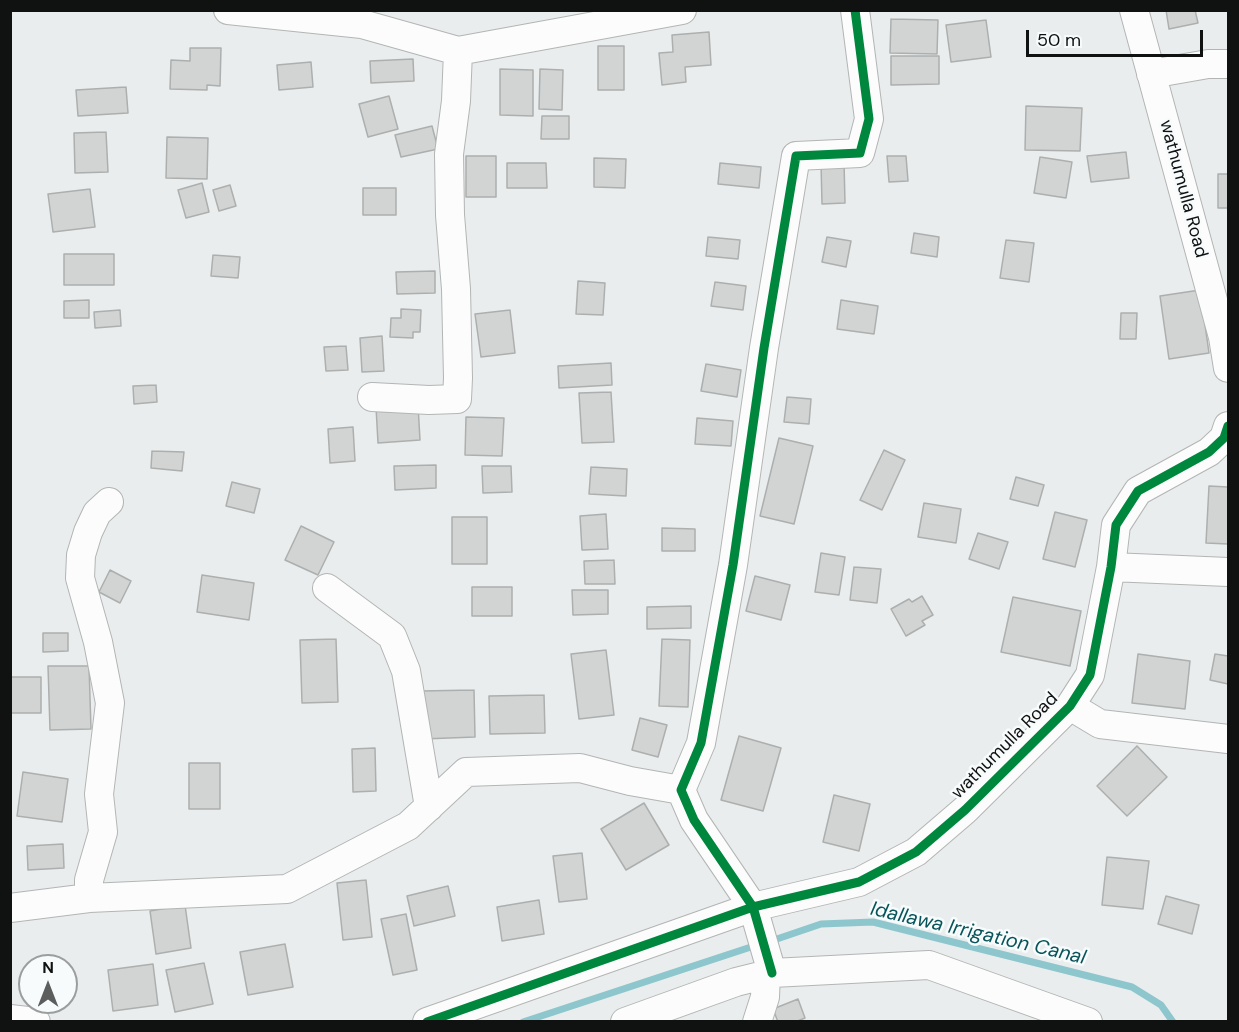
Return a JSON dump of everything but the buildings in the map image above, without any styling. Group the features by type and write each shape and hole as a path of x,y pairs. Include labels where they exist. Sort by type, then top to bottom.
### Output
{"street":[{"path":"228,10 362,24 458,51 682,10"},
{"path":"758,1022 765,997 769,967 756,917 694,820 681,790 701,743 732,565 796,156 860,153 869,119 855,10"},
{"name":"wathumulla Road","path":"1134,10 1226,337 1228,369"},
{"path":"372,397 457,399 456,289 448,154 456,101 458,51"},
{"path":"1151,74 1208,64 1228,64"},
{"name":"wathumulla Road","path":"427,1022 858,882 916,852 965,810 1070,706 1090,675 1111,567 1116,525 1138,491 1209,453 1224,438 1228,426"},
{"path":"89,898 89,880 102,832 99,794 110,703 98,642 80,578 81,555 97,513 109,502"},
{"path":"1111,567 1228,572"},
{"path":"327,588 392,636 406,671 429,807"},
{"path":"1070,706 1100,723 1228,739"},
{"path":"10,908 89,898 287,889 408,826 466,772 580,768 681,790"},
{"path":"625,1022 736,982 769,967 929,965 1088,1022"},
{"path":"10,1019 36,1022"}],"waterway":[{"name":"Idallawa Irrigation Canal","path":"771,941 821,924 873,922 1132,987 1161,1005 1173,1022"},
{"name":"Idallawa Irrigation Canal","path":"523,1022 757,945"}],"cycle path":[{"path":"772,973 753,907 694,820 681,790 701,743 733,565 764,348 796,156 860,153 869,119 855,10"},
{"path":"427,1022 753,907 859,882 916,852 965,810 1070,706 1090,675 1111,567 1116,525 1138,491 1209,452 1224,438 1228,426"}]}
